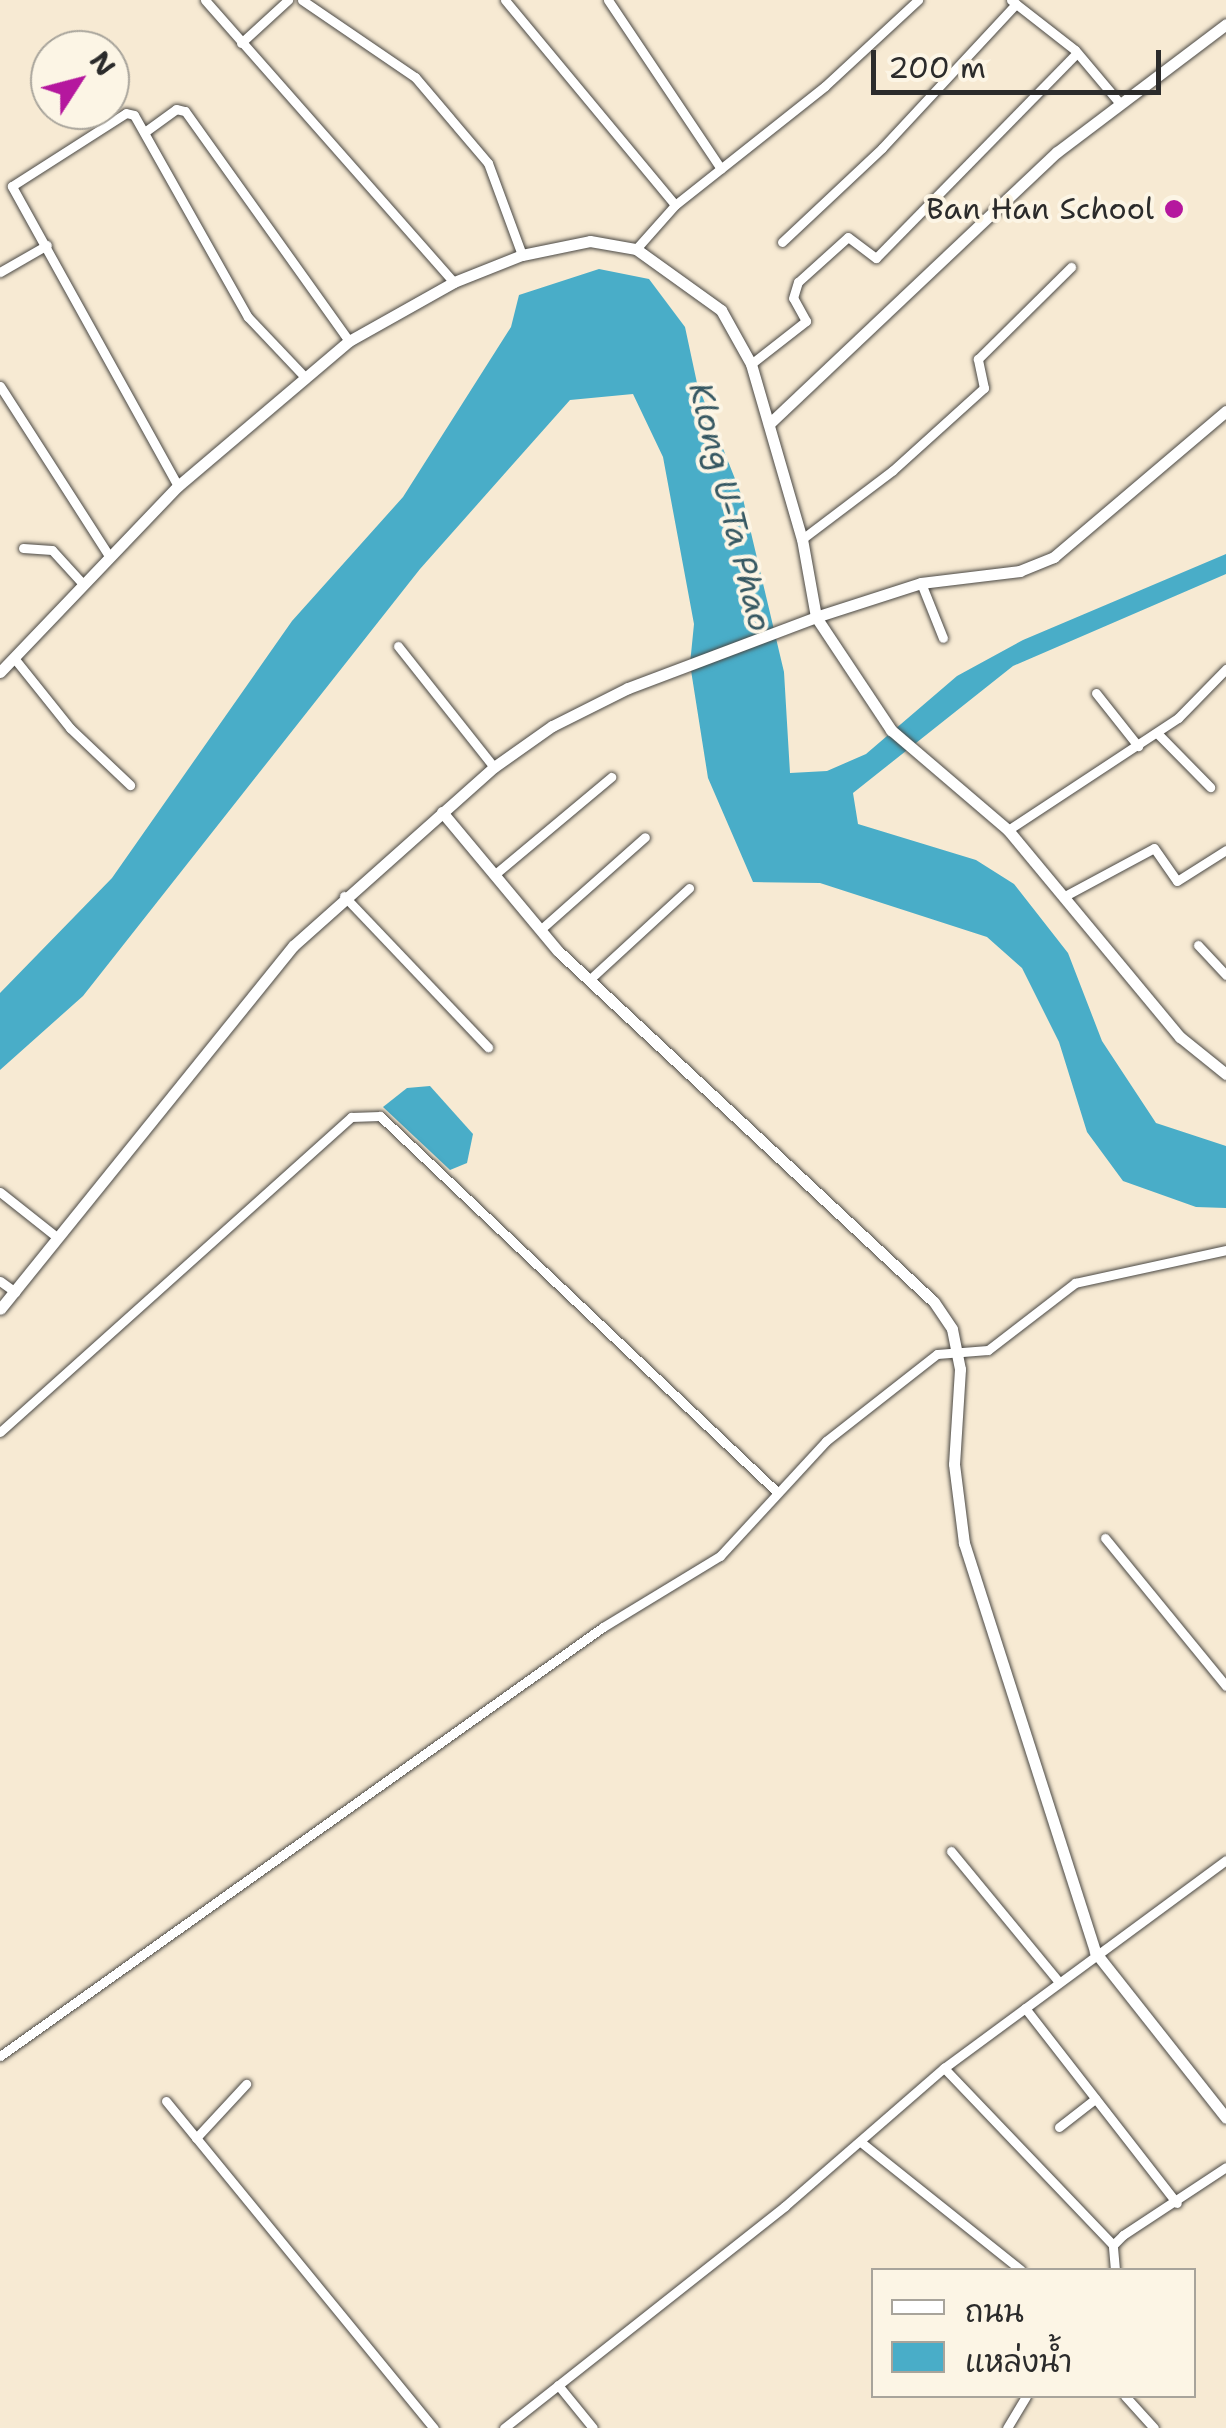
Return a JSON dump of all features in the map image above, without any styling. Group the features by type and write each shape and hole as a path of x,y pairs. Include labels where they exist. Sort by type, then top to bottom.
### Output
{"street":[{"path":"205,0 454,282"},
{"path":"241,43 288,0"},
{"path":"302,0 415,78 488,163 522,255"},
{"path":"505,0 675,205"},
{"path":"608,0 721,169"},
{"path":"636,250 675,205 918,0"},
{"path":"782,242 882,148 1014,2 1078,53 1118,101"},
{"path":"768,424 1118,101 1226,24"},
{"path":"751,364 806,320 793,298 798,282 848,237 876,258 1078,53"},
{"path":"146,131 176,109 185,111 349,341"},
{"path":"178,486 12,186 126,113 146,131 248,317 303,375"},
{"path":"0,672 178,486 303,375 349,341 454,282 522,255 590,241 636,250 721,310 751,364 802,539 816,617 891,730 1008,830 1180,1037 1226,1074"},
{"path":"0,272 47,245"},
{"path":"802,539 892,471 984,388 978,360 1071,266"},
{"path":"0,386 109,556"},
{"path":"0,1310 273,970 344,896 494,767 552,726 690,664 921,582 1020,571 1054,557 1226,410"},
{"path":"23,548 52,550 84,585"},
{"path":"921,582 943,638"},
{"path":"398,646 494,767"},
{"path":"14,658 70,728 130,784"},
{"path":"1008,830 1157,733 1226,669"},
{"path":"1096,694 1138,746"},
{"path":"1157,733 1210,787"},
{"path":"494,876 610,777"},
{"path":"442,812 540,930 589,980 934,1302 956,1351 954,1464 964,1543 1095,1952 1226,2118"},
{"path":"540,930 645,837"},
{"path":"1064,897 1154,848 1177,881 1226,850"},
{"path":"589,980 689,888"},
{"path":"344,896 488,1048"},
{"path":"1198,945 1226,975"},
{"path":"0,1432 350,1117 380,1116 776,1491"},
{"path":"0,1192 58,1238"},
{"path":"0,2056 603,1627 709,1563 826,1441 923,1364 956,1351 988,1350 1075,1283 1226,1250"},
{"path":"0,1281 16,1292"},
{"path":"1105,1538 1226,1686"},
{"path":"951,1850 1058,1981"},
{"path":"504,2428 862,2143 944,2068 1095,1952 1226,1860"},
{"path":"1025,2008 1177,2203"},
{"path":"944,2068 1113,2245 1115,2268"},
{"path":"196,2138 246,2084"},
{"path":"1058,2127 1094,2099"},
{"path":"166,2101 434,2428"},
{"path":"862,2143 1018,2268"},
{"path":"1113,2245 1226,2166"},
{"path":"558,2386 593,2428"},
{"path":"1007,2428 1025,2398"},
{"path":"1127,2398 1154,2428"}],"water":[{"name":"Klong U-Ta Phao","path":"599,269 649,279 685,327 697,383 743,499 784,672 790,773 827,771 866,754 957,676 1023,640 1226,554 1226,574 1013,666 853,793 858,824 976,860 1014,884 1068,953 1102,1041 1156,1123 1226,1146 1226,1208 1196,1207 1123,1181 1087,1132 1059,1042 1022,968 987,937 820,883 753,882 708,778 690,664 694,624 663,457 633,394 570,400 420,569 83,996 0,1070 0,993 112,878 292,621 403,497 511,327 519,295"},
{"path":"430,1086 473,1134 467,1163 450,1170 383,1107 407,1088"}],"place":[{"name":"Ban Han School","path":"1174,209"}]}
